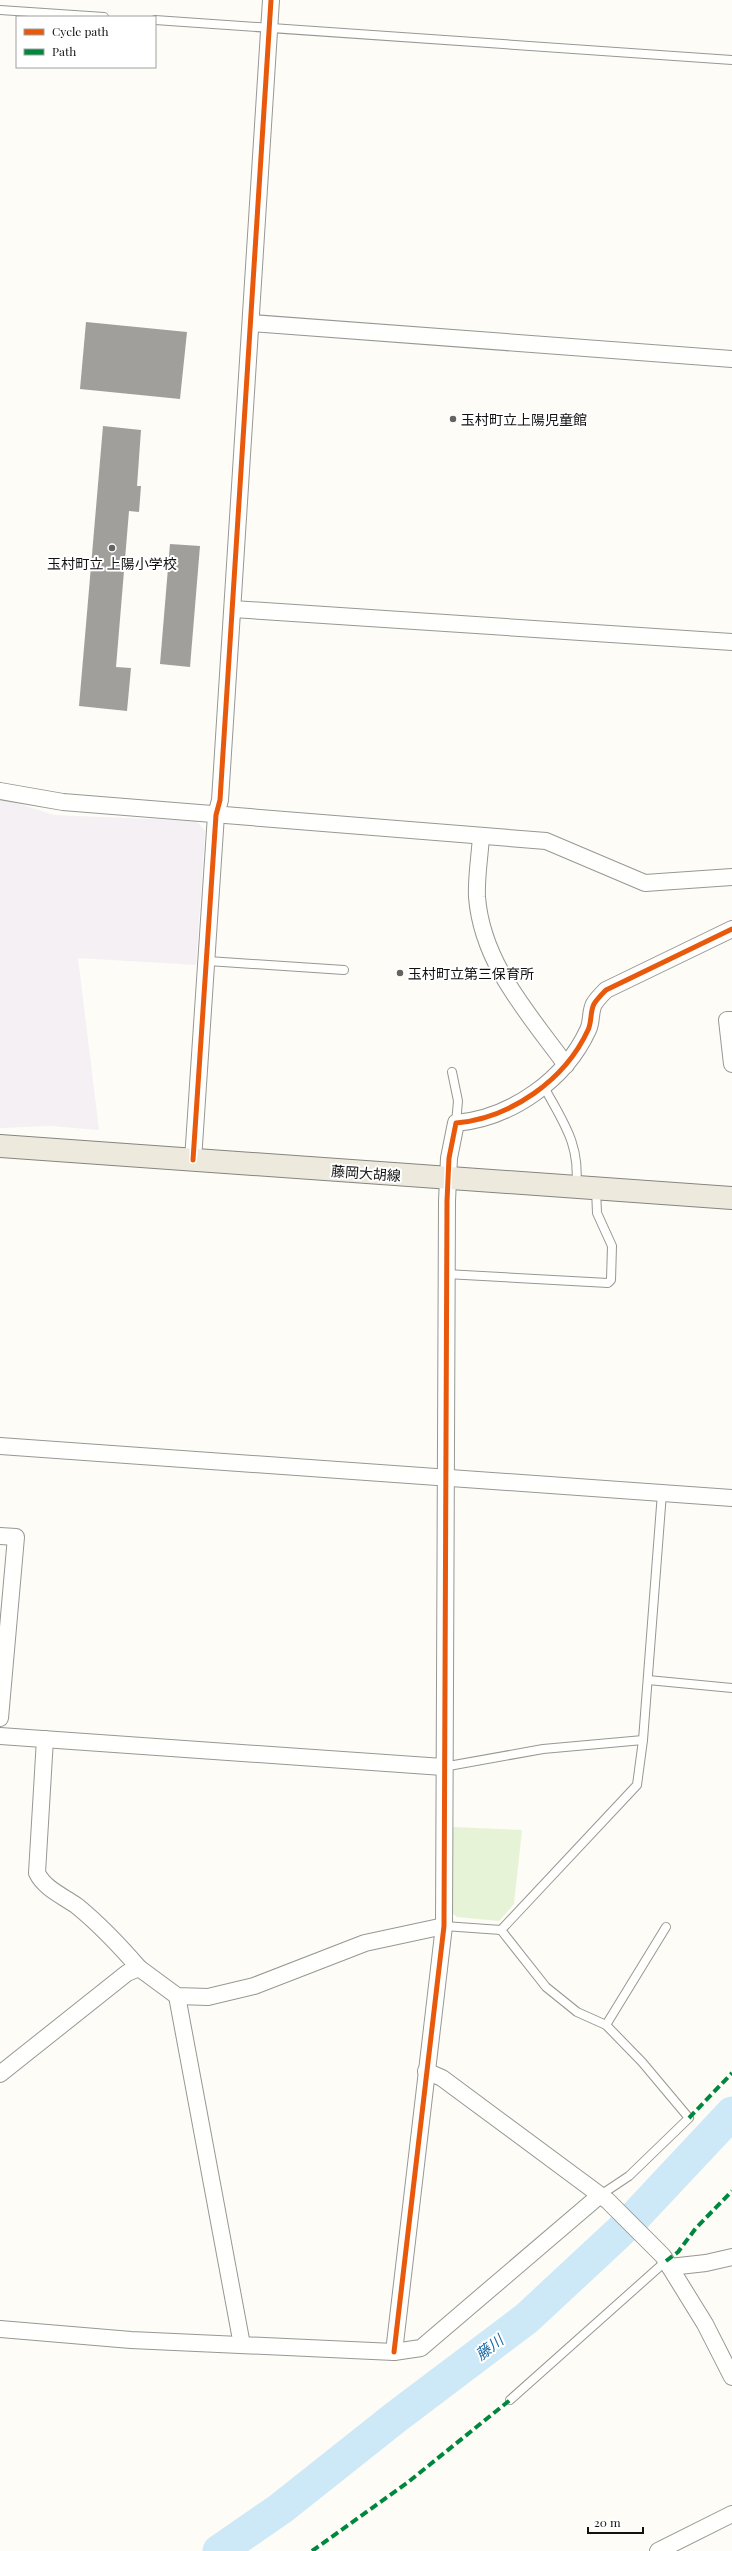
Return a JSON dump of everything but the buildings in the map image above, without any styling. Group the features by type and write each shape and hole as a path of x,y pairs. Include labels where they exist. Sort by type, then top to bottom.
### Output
{"main road":[{"name":"藤岡大胡線","path":"0,1146 586,1189 732,1198"}],"street":[{"path":"193,1160 208,960 216,815 220,800 233,609 271,0"},
{"path":"252,323 732,359"},
{"path":"233,609 732,642"},
{"path":"0,792 63,802 546,841 645,883 732,877"},
{"path":"481,836 477,896 482,926 496,965 508,986 566,1064"},
{"path":"394,2352 444,1926 443,1767 446,1477 446,1274 449,1158 456,1123 481,1118 515,1105 543,1086 566,1064 588,1029 594,1004 606,990 732,929"},
{"path":"732,1020 727,1020 732,1064"},
{"path":"0,1446 732,1498"},
{"path":"0,1536 16,1537 3,1630 0,1718"},
{"path":"0,1736 443,1767"},
{"path":"46,1739 37,1873 41,1882 77,1906 98,1924 139,1968 176,1996 208,1997 254,1986 365,1943 444,1926"},
{"path":"0,2074 127,1973 139,1968"},
{"path":"176,1996 242,2345"},
{"path":"426,2071 442,2078 604,2198 666,2262 705,2324 732,2377"},
{"path":"0,2328 131,2340 394,2352 421,2348 604,2198"},
{"path":"666,2262 706,2264 732,2257"},
{"path":"658,2551 732,2514"}],"lane":[{"path":"0,10 89,16"},
{"path":"156,20 732,60"},
{"path":"208,960 344,970"},
{"path":"452,1072 458,1101 456,1123"},
{"path":"446,1274 608,1283 611,1280 612,1246 586,1189 578,1162 575,1145 543,1086"},
{"path":"501,1930 636,1785 643,1740 662,1493"},
{"path":"648,1680 732,1688"},
{"path":"443,1767 543,1749 643,1740"},
{"path":"444,1926 501,1930 546,1986 577,2012 606,2025 642,2062 689,2118 604,2198"},
{"path":"606,2025 666,1927"},
{"path":"510,2400 666,2262"}],"shaded area":[{"path":"0,801 10,801 54,815 196,821 205,831 196,965 78,958 99,1130 51,1126 0,1128"}],"green space":[{"path":"453,1827 522,1830 514,1904 499,1921 457,1917 452,1913"}],"waterway":[{"name":"藤川","path":"219,2551 280,2509 396,2417 527,2318 628,2224 732,2113"}],"marked path":[{"path":"689,2118 732,2073"},
{"path":"666,2261 678,2252 696,2228 732,2191"},
{"path":"312,2551 407,2483 510,2400"}],"cycle path":[{"path":"193,1160 216,815 220,800 271,0"},
{"path":"394,2352 444,1926 447,1201 449,1158 456,1123 477,1120 516,1105 551,1080 578,1048 588,1030 594,1004 606,990 732,929"}],"place":[{"name":"玉村町立上陽児童館","path":"453,419"},
{"name":"玉村町立 上陽小学校","path":"112,548"},
{"name":"玉村町立第三保育所","path":"400,973"}]}
